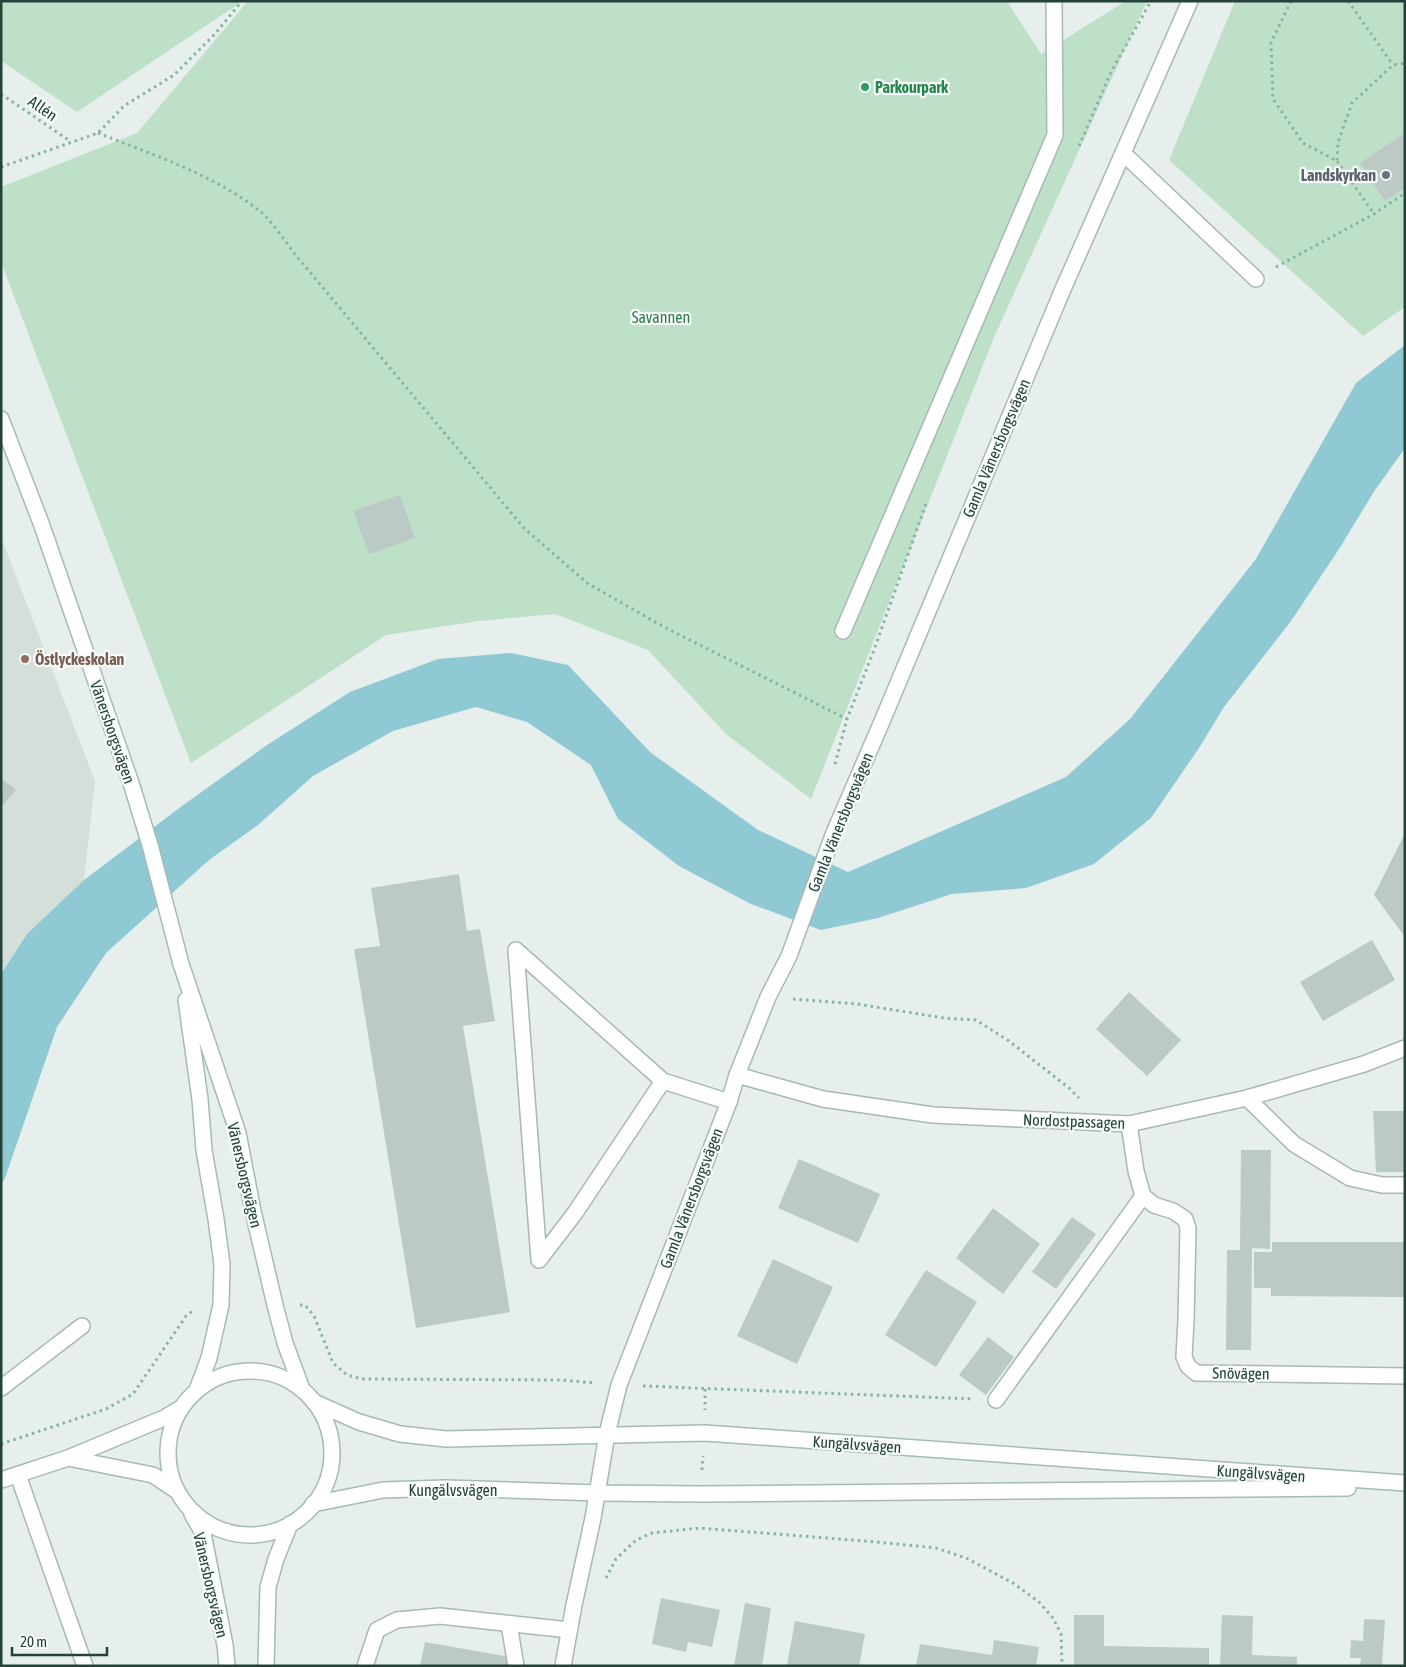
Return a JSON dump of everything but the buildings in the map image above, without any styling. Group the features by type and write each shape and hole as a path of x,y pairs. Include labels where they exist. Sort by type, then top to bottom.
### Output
{"main road":[{"path":"843,631 1055,135 1054,1"},
{"name":"Gamla Vänersborgsvägen","path":"563,1666 598,1493 607,1434 619,1385 768,997 789,956 852,788 887,710 1063,289 1190,1"},
{"path":"1124,153 1256,278"},
{"name":"Vänersborgsvägen","path":"1,419 41,523 131,783 150,845 181,964 238,1134 253,1211 275,1305 285,1343 302,1389"},
{"path":"664,1081 575,1212 539,1260 516,950 664,1081 729,1102"},
{"name":"Vänersborgsvägen","path":"181,964 200,1099 204,1150 221,1255 221,1305 210,1358 197,1390"},
{"name":"Nordostpassagen","path":"738,1075 823,1099 933,1115 1129,1124 1247,1098 1364,1064 1405,1048"},
{"path":"1247,1098 1294,1144 1350,1178 1382,1184 1405,1185"},
{"path":"996,1400 1143,1196 1136,1171 1129,1124"},
{"name":"Snövägen","path":"1143,1196 1154,1205 1173,1211 1185,1219 1188,1228 1184,1357 1188,1366 1196,1373 1405,1376"},
{"path":"1,1388 82,1326"},
{"path":"249,1371 277,1375 302,1389 314,1402 326,1421 331,1442 331,1464 325,1485 313,1504 290,1524 273,1532 235,1534 217,1528 201,1519 187,1506 177,1491 170,1471 168,1449 172,1428 181,1408 197,1390 221,1376 249,1371"},
{"name":"Kungälvsvägen","path":"314,1402 359,1422 400,1434 446,1440 607,1434 705,1433 1405,1483"},
{"path":"1,1480 68,1458 164,1418 181,1408"},
{"path":"68,1458 153,1475 177,1491"},
{"path":"18,1475 86,1666"},
{"name":"Kungälvsvägen","path":"313,1504 383,1490 446,1488 598,1493 720,1494 1405,1488"},
{"name":"Vänersborgsvägen","path":"187,1506 203,1533 225,1645 227,1666"},
{"path":"266,1666 268,1587 276,1559 290,1524"},
{"path":"365,1666 377,1630 397,1620 440,1616 570,1630"},
{"path":"509,1624 516,1666"}],"path":[{"path":"1,167 98,133 124,106 174,75 215,34 242,1"},
{"path":"1076,154 1111,72 1151,1"},
{"path":"1291,1 1271,43 1273,99 1303,143 1337,161 1374,214"},
{"path":"1348,1 1393,65"},
{"path":"1337,161 1338,142 1352,102 1393,65 1405,63"},
{"name":"Allén","path":"1,94 71,142"},
{"path":"98,133 171,162 222,187 263,214 524,528 588,583 664,626 847,719"},
{"path":"1256,278 1374,214 1405,192"},
{"path":"852,788 832,779 847,719 929,497"},
{"path":"768,997 857,1004 944,1018 976,1020 1009,1041 1111,1123"},
{"path":"1,1444 106,1409 133,1394 186,1316 200,1305 221,1305"},
{"path":"275,1305 304,1305 314,1316 333,1363 347,1375 362,1378 562,1380 704,1389 996,1400"},
{"path":"604,1581 616,1558 636,1540 652,1533 700,1528 936,1548 966,1558 1014,1583 1039,1602 1053,1618 1061,1634 1062,1666"}],"shaded area":[{"name":"Östlyckeskolan","path":"1,537 95,781 84,880 27,934 1,974"}],"green space":[{"path":"1,1 243,1 77,112 1,61"},
{"name":"Savannen","path":"248,1 1007,1 1041,54 1126,1 1147,1 995,335 811,799 726,734 648,650 555,614 479,621 386,635 191,763 1,262 1,187 137,133"},
{"path":"1235,1 1405,1 1405,307 1363,336 1169,160"}],"water":[{"path":"1405,345 1405,448 1375,490 1339,549 1291,621 1224,707 1199,748 1151,818 1094,864 1026,888 952,894 878,918 821,930 751,904 679,866 618,819 591,765 527,722 476,707 393,731 313,776 258,825 209,860 106,953 57,1027 5,1178 1,1184 1,974 27,934 84,880 182,806 267,745 350,692 438,659 511,653 568,665 650,752 758,830 848,872 1066,777 1130,719 1256,559 1356,383"}],"place":[{"name":"Parkourpark","path":"865,87"},
{"name":"Landskyrkan","path":"1386,175"},
{"name":"Östlyckeskolan","path":"25,659"}]}
